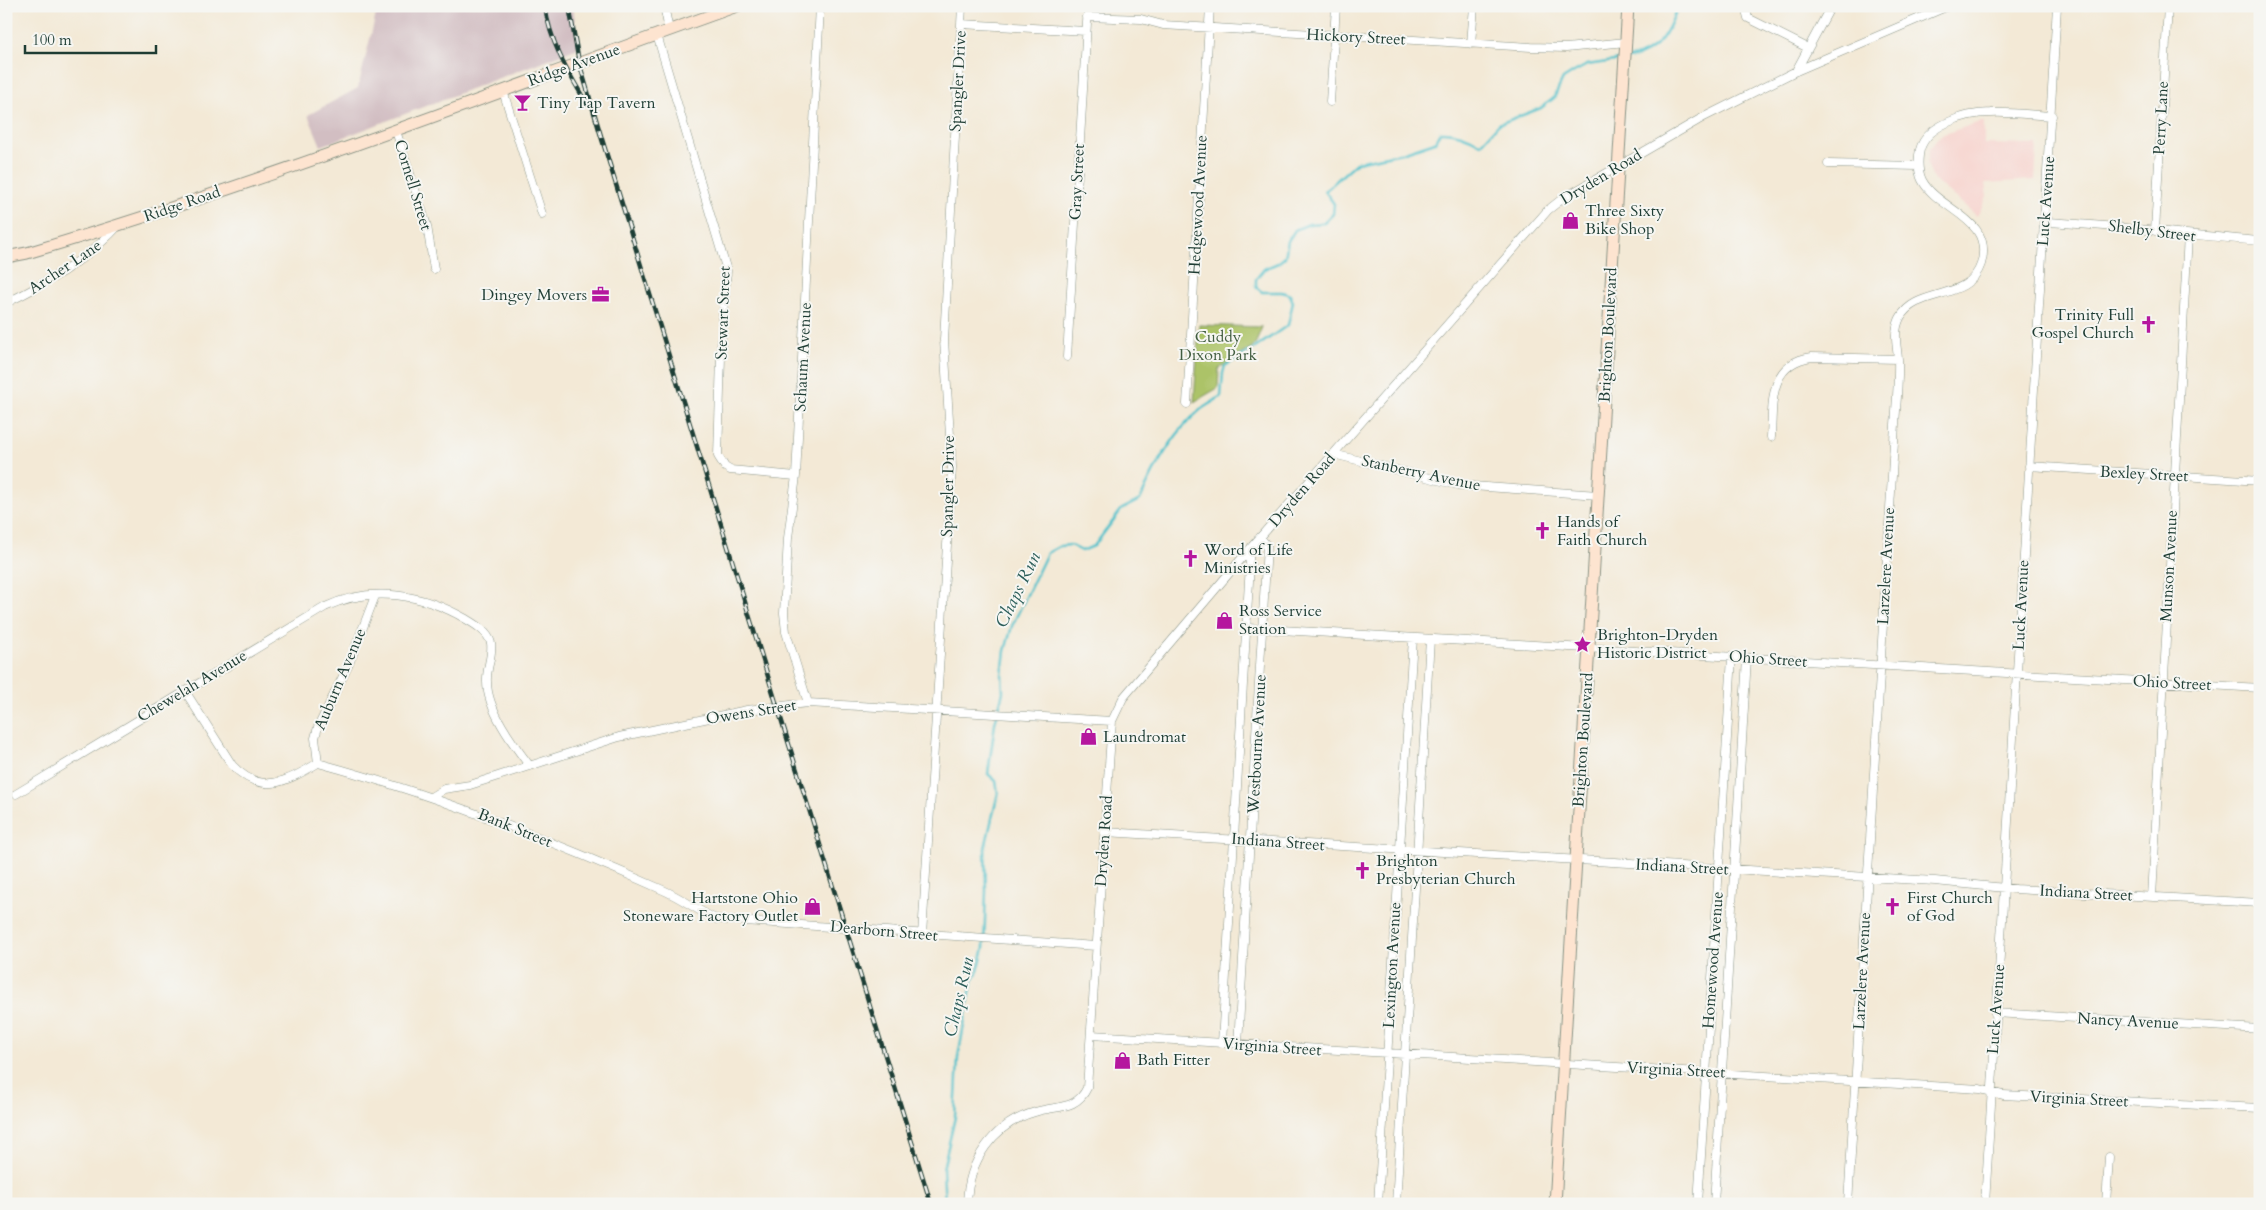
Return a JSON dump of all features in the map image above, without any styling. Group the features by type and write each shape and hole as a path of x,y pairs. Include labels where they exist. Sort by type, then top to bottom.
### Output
{"street":[{"path":"664,6 669,30"},
{"name":"Ridge Avenue","path":"355,145 737,6"},
{"name":"Schaum Avenue","path":"808,703 786,632 784,613 788,538 796,476 820,6"},
{"name":"Spangler Drive","path":"922,935 952,467 944,340 962,6"},
{"name":"Gray Street","path":"1067,357 1088,6"},
{"name":"Hedgewood Avenue","path":"1187,404 1210,6"},
{"path":"1330,102 1336,6"},
{"path":"1471,44 1474,6"},
{"name":"Brighton Boulevard","path":"1555,1204 1628,6"},
{"path":"1745,6 1748,18 1808,48"},
{"path":"1796,71 1831,6"},
{"name":"Dryden Road","path":"967,1204 970,1179 978,1158 1002,1127 1036,1111 1072,1105 1084,1096 1088,1088 1112,722 1123,698 1260,537 1548,210 1562,199 1702,118 1796,71 1948,6"},
{"name":"Luck Avenue","path":"1985,1204 1995,1013 2052,116 2057,6"},
{"name":"Perry Lane","path":"2155,231 2168,6"},
{"name":"Hickory Street","path":"1087,17 1141,19 1163,25 1471,44 1566,48 1626,47"},
{"path":"961,24 1086,31"},
{"name":"Stewart Street","path":"657,35 727,271 722,324 718,456 730,470 796,476"},
{"path":"503,90 542,214"},
{"path":"1828,164 1918,166 1923,140 1940,125 1992,112 2052,116"},
{"name":"Cornell Street","path":"396,131 427,226 434,269"},
{"name":"Ridge Road","path":"6,257 27,253 120,225 355,145"},
{"name":"Larzelere Avenue","path":"1848,1204 1898,359 1895,341 1900,318 1907,309 1919,302 1946,294 1969,282 1977,274 1983,250 1981,238 1973,224 1935,194 1923,181 1918,166"},
{"name":"Shelby Street","path":"2044,222 2105,225 2188,236 2260,240"},
{"name":"Archer Lane","path":"6,303 45,283 76,262 106,240 120,225"},
{"name":"Munson Avenue","path":"2152,897 2188,236"},
{"path":"1771,437 1774,392 1781,372 1789,364 1800,358 1812,357 1898,359"},
{"name":"Stanberry Avenue","path":"1333,454 1458,485 1598,495"},
{"name":"Bexley Street","path":"2029,466 2260,481"},
{"name":"Westbourne Avenue","path":"1238,1044 1264,629 1267,546 1260,537"},
{"name":"Westbourne Avenue","path":"1222,1043 1247,628 1250,564 1248,551"},
{"name":"Chewelah Avenue","path":"16,794 325,607 344,598 375,596 407,596 435,604 479,627 490,638 492,649 486,680 487,691 509,737 529,765"},
{"name":"Auburn Avenue","path":"318,763 315,738 318,727 348,664 375,596"},
{"name":"Ohio Street","path":"1247,628 2260,688"},
{"name":"Lexington Avenue","path":"1378,1204 1413,638"},
{"name":"Lexington Avenue","path":"1396,1204 1430,639"},
{"name":"Homewood Avenue","path":"1698,1204 1732,657"},
{"name":"Homewood Avenue","path":"1714,1204 1748,658"},
{"path":"185,691 232,765 241,775 252,781 266,785 273,784 288,779 318,763"},
{"name":"Owens Street","path":"432,797 444,788 470,785 619,737 747,710 808,703 1112,722"},
{"name":"Bank Street","path":"318,763 432,797 530,833 665,891 703,914"},
{"name":"Indiana Street","path":"1105,832 2260,903"},
{"name":"Dearborn Street","path":"703,914 716,920 864,928 922,935 1096,946"},
{"name":"Nancy Avenue","path":"1995,1013 2260,1029"},
{"name":"Virginia Street","path":"1091,1035 1980,1089 2003,1095 2260,1108"},
{"path":"2106,1204 2109,1157"}],"shaded area":[{"path":"378,6 573,6 578,48 321,146 308,115 358,88"},
{"path":"1984,122 1984,144 2037,145 2035,180 1985,183 1987,197 1977,216 1933,179 1927,163 1930,148 1941,135"}],"green space":[{"name":"Cuddy Dixon Park","path":"1199,325 1262,327 1255,345 1219,369 1218,388 1194,402"}],"waterway":[{"name":"Chaps Run","path":"1628,59 1647,52 1654,47 1666,33 1678,6"},
{"name":"Chaps Run","path":"945,1204 943,1169 955,1117 958,1057 972,982 978,971 984,948 985,848 998,793 996,781 988,774 995,723 1003,692 1002,675 1005,651 1012,626 1047,553 1060,546 1070,545 1082,551 1094,546 1122,509 1140,500 1151,476 1180,430 1199,411 1221,396 1225,366 1288,325 1293,302 1290,295 1282,292 1262,292 1256,287 1256,279 1264,269 1278,263 1285,257 1288,241 1295,230 1309,224 1324,223 1333,214 1334,204 1325,191 1357,162 1402,153 1435,142 1440,132 1451,132 1481,144 1499,124 1541,108 1554,98 1563,79 1574,72 1587,65 1621,60"}],"railway":[{"path":"545,6 547,20 555,45 587,104"},
{"path":"569,6 579,62 601,136 931,1204"}],"place":[{"name":"Tiny Tap Tavern","path":"523,103"},
{"name":"Three Sixty Bike Shop","path":"1571,220"},
{"name":"Dingey Movers","path":"601,295"},
{"name":"Trinity Full Gospel Church","path":"2148,324"},
{"name":"Hands of Faith Church","path":"1543,531"},
{"name":"Word of Life Ministries","path":"1190,559"},
{"name":"Ross Service Station","path":"1225,620"},
{"name":"Brighton-Dryden Historic District","path":"1583,644"},
{"name":"Laundromat","path":"1089,737"},
{"name":"Brighton Presbyterian Church","path":"1362,870"},
{"name":"Hartstone Ohio Stoneware Factory Outlet","path":"812,907"},
{"name":"First Church of God","path":"1893,907"},
{"name":"Bath Fitter","path":"1123,1060"}]}
